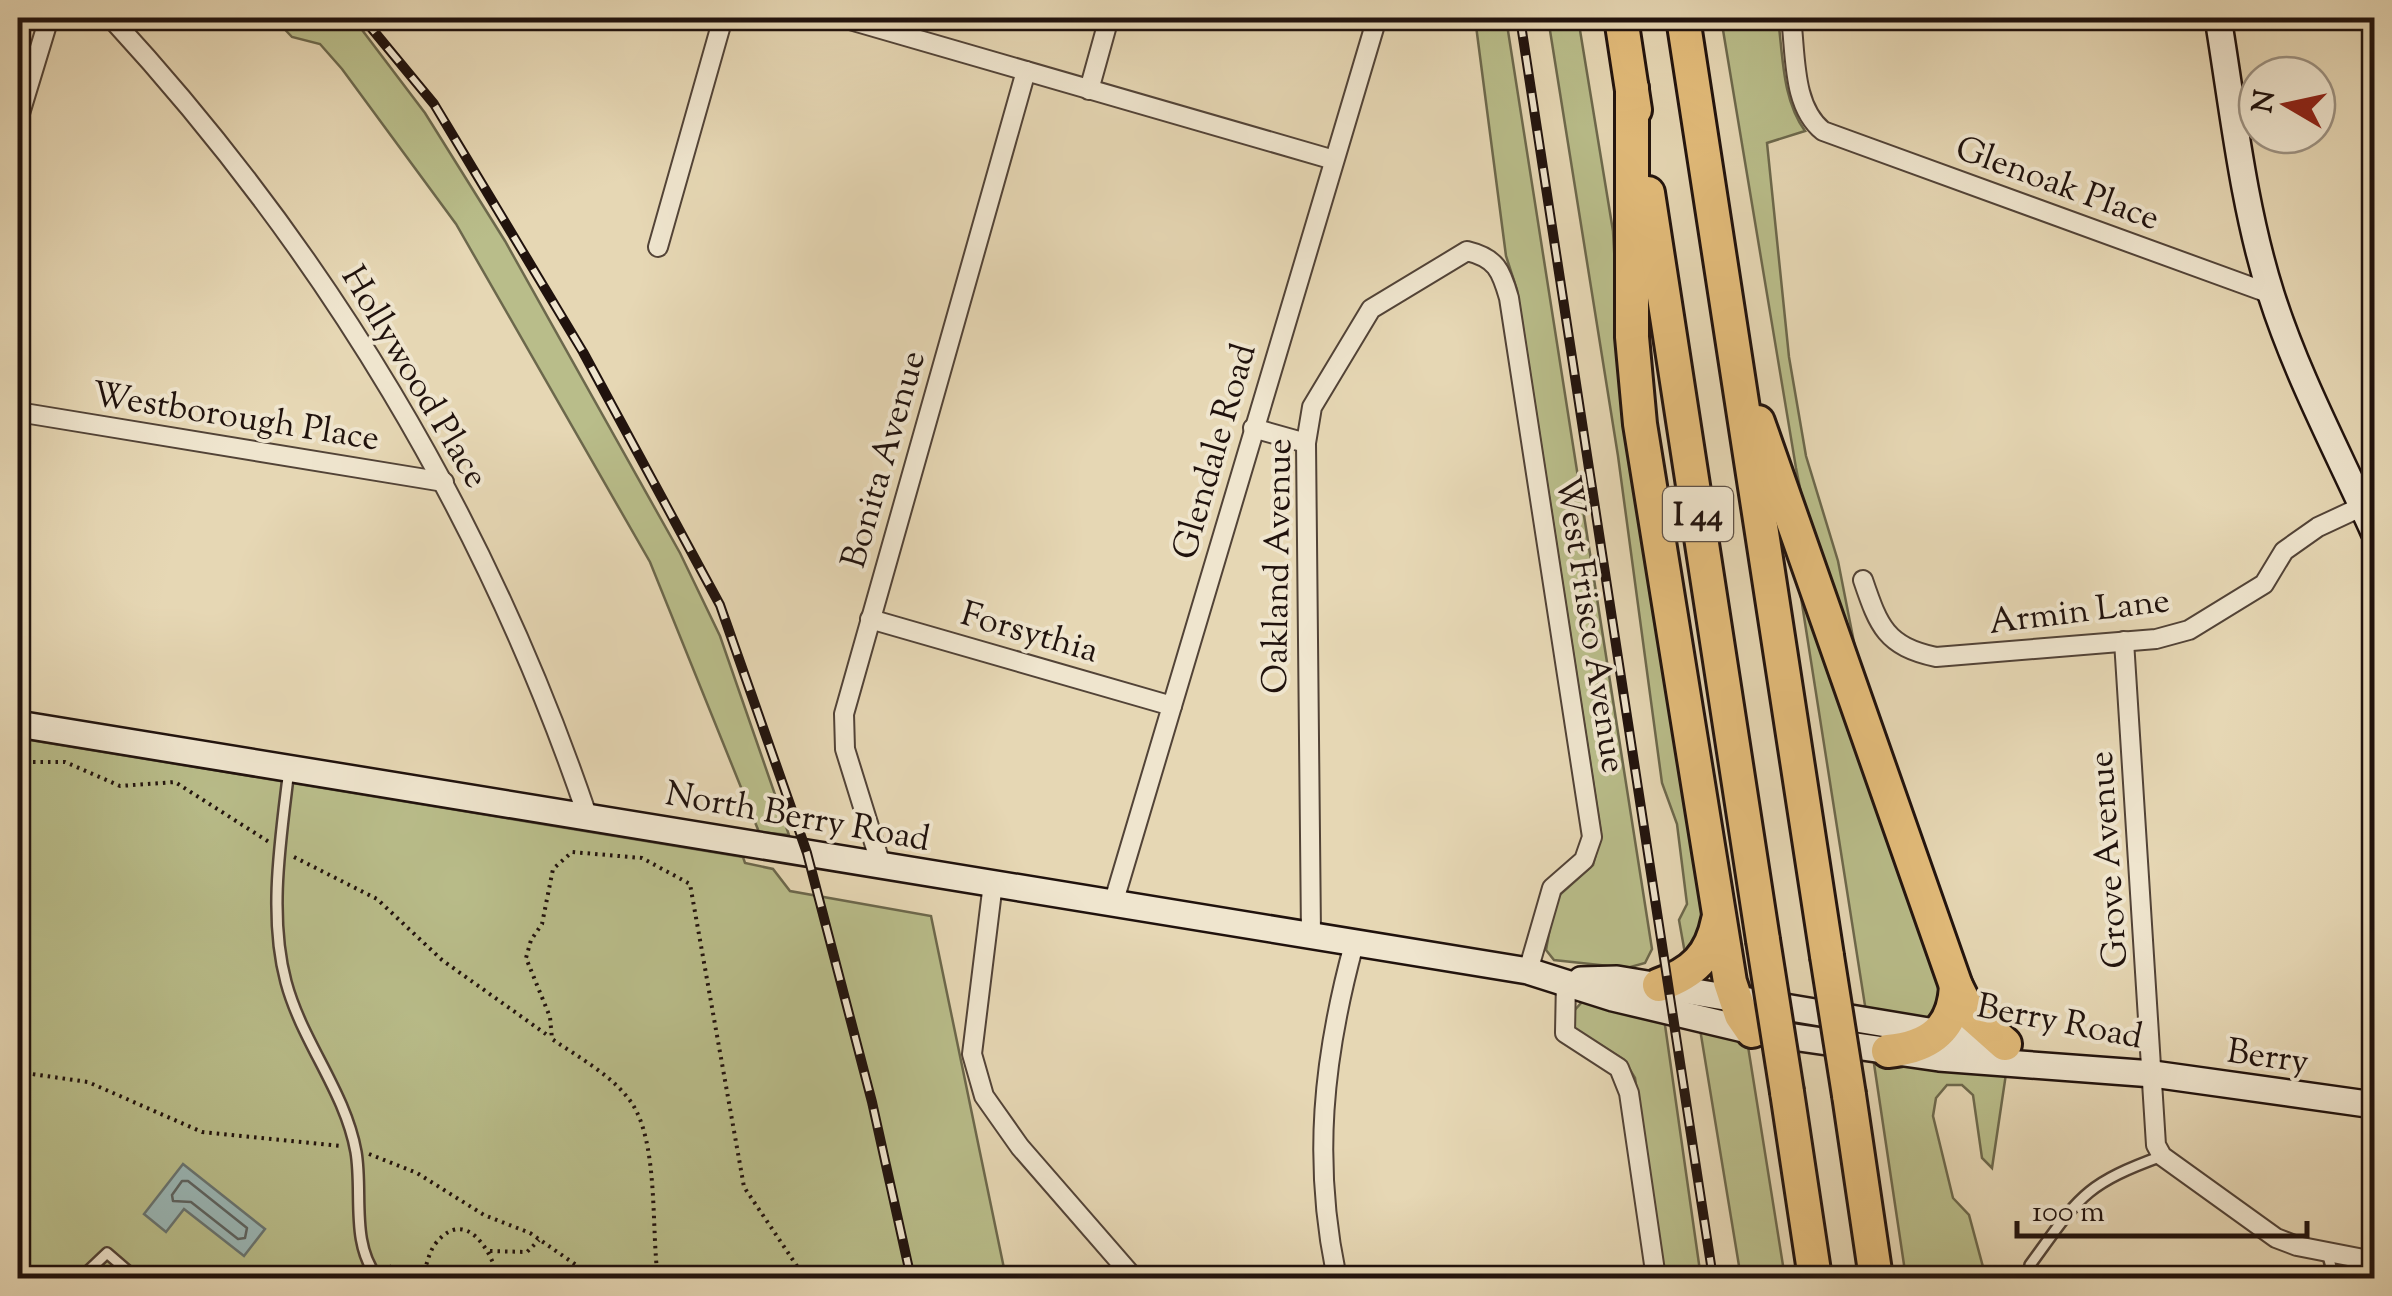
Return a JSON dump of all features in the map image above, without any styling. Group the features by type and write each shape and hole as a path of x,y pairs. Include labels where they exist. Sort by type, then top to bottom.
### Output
{"highway":[{"name":"I 44","path":"1621,18 1816,1278"},
{"name":"I 44","path":"1683,18 1876,1278"},
{"path":"1632,88 1632,337 1640,424 1733,998 1752,1031"},
{"path":"1734,358 1956,986 1969,1012 2005,1044"},
{"path":"1659,986 1691,972 1704,957 1715,936 1719,910"},
{"path":"1888,1051 1924,1044 1942,1032 1955,1004 1956,986"}],"main road":[{"path":"2218,18 2238,144 2271,294 2374,532"},
{"name":"North Berry Road","path":"18,724 1528,972 1566,980 1613,998 1752,1031"},
{"name":"North Berry Road","path":"1566,980 1616,979 1733,998"},
{"name":"Berry Road","path":"1733,998 1942,1032 2152,1074"},
{"name":"Berry Road","path":"1752,1031 1888,1051 2152,1074"},
{"name":"Berry","path":"2152,1074 2374,1105"}],"street":[{"path":"18,120 48,18"},
{"name":"Hollywood Place","path":"111,18 254,186 320,276 444,482 550,708 587,815"},
{"path":"658,247 724,18"},
{"path":"842,18 1334,160"},
{"path":"1088,90 1109,18"},
{"name":"Glendale Road","path":"1113,904 1377,18"},
{"name":"Glenoak Place","path":"1791,18 1802,105 1809,120 1823,131 2271,294"},
{"name":"Bonita Avenue","path":"882,865 843,734 848,694 1026,71"},
{"name":"Oakland Avenue","path":"1311,934 1306,443 1312,407 1371,309 1466,251 1488,256 1501,269"},
{"name":"West Frisco Avenue","path":"1501,269 1509,298 1592,837 1584,860 1552,888 1528,972"},
{"name":"Westborough Place","path":"18,412 444,482"},
{"path":"1253,428 1306,443"},
{"name":"Armin Lane","path":"1864,580 1874,614 1892,640 1908,650 1960,657 2156,640 2189,630 2264,584 2284,551 2318,527 2363,506"},
{"name":"Forsythia","path":"870,619 1172,706"},
{"name":"Grove Avenue","path":"2124,641 2156,1145 2162,1156"},
{"path":"993,882 972,1054 984,1096 1020,1147 1134,1278"},
{"path":"1337,1278 1327,1234 1323,1104 1326,1056 1354,944"},
{"path":"1566,980 1565,1033 1619,1068 1629,1093 1656,1278"},
{"path":"2162,1156 2276,1238 2374,1261"}],"lane":[{"path":"290,766 278,916 286,982 345,1114 356,1152 364,1252 378,1278"},
{"path":"2029,1278 2030,1265 2080,1196 2105,1176 2162,1156"},
{"path":"2327,1252 2334,1278"},
{"path":"86,1278 106,1253 136,1278"}],"path":[{"path":"18,762 65,762 120,786 175,782 281,849 377,899 442,960 613,1082 633,1104 645,1140 658,1278"},
{"path":"552,1039 543,996 533,982 526,958 531,940 542,924 553,869 561,859 572,852 642,858 684,878 698,910 744,1186 805,1278"},
{"path":"18,1072 88,1082 202,1132 300,1139 356,1152 416,1173 484,1215 539,1240 595,1278"},
{"path":"420,1278 432,1248 456,1230 481,1237 490,1250 498,1278"},
{"path":"490,1250 528,1252 539,1240"},
{"path":"649,1278 656,1265"}],"green space":[{"path":"274,18 353,18 425,113 505,241 680,553 720,636 789,835 759,832 650,562 456,224 320,44 292,37"},
{"path":"1475,18 1506,18 1652,949 1645,963 1627,968 1554,960 1546,950 1555,899 1593,865 1601,834 1517,290 1506,256"},
{"path":"1548,18 1578,18 1613,231 1616,285 1704,909 1704,927 1686,959 1679,920 1687,904 1677,824 1662,783 1618,456"},
{"path":"1721,18 1778,18 1788,91 1805,131 1767,143 1789,357 1806,456 1838,561 1861,678 1806,518"},
{"path":"1800,591 1945,984 1931,1023 1866,1012"},
{"path":"18,738 743,857 745,863 773,869 790,891 931,916 1006,1278 18,1278"},
{"path":"1582,1002 1664,1018 1701,1278 1664,1278 1635,1078 1624,1060 1572,1027 1573,1012"},
{"path":"1700,1029 1747,1040 1785,1278 1741,1278"},
{"path":"1873,1057 2007,1067 1992,1168 1982,1158 1973,1095 1962,1085 1947,1085 1936,1098 1933,1116 1953,1198 1969,1215 1986,1278 1906,1278"}],"water":[{"path":"183,1164 265,1229 244,1256 184,1209 166,1232 144,1214"}],"railway":[{"path":"363,18 434,104 583,352 720,605 807,853 872,1102 911,1278"},
{"path":"1520,18 1713,1278"}]}
